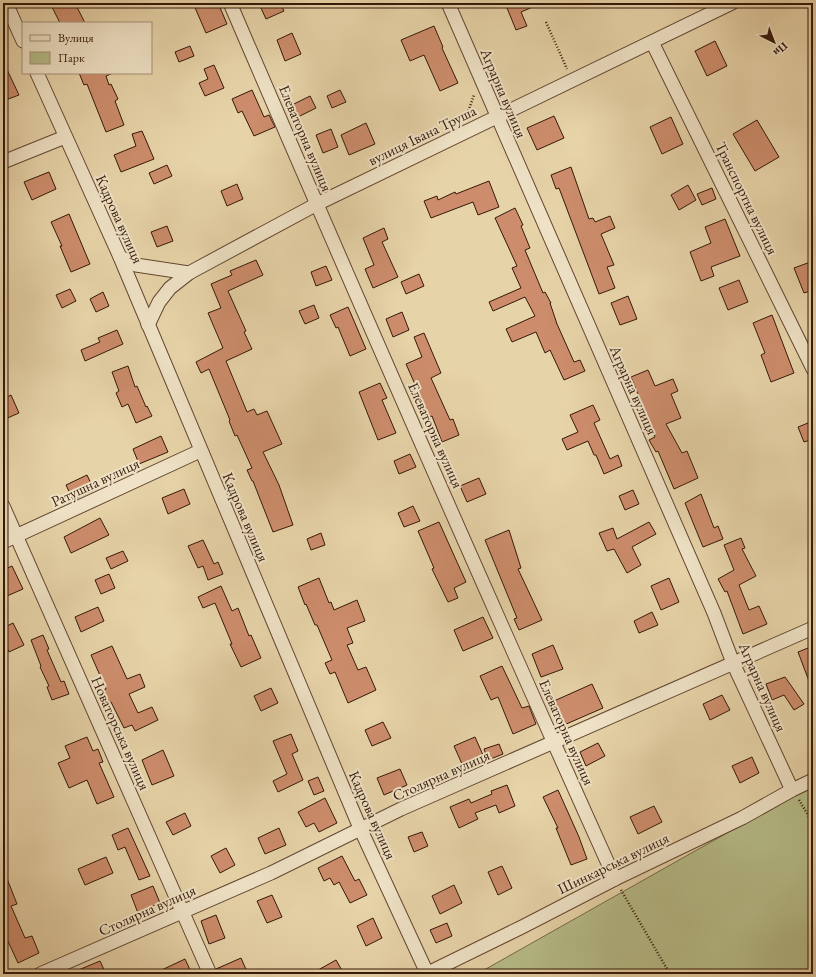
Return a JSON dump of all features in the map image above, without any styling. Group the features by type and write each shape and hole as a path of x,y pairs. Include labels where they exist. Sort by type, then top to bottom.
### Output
{"street":[{"path":"6,3 22,39"},
{"name":"Елеваторна вулиця","path":"230,3 317,204 615,879"},
{"name":"Аграрна вулиця","path":"448,3 714,613 733,663 792,790"},
{"name":"вулиця Івана Труша","path":"148,325 159,302 170,288 189,273 317,204 732,3"},
{"name":"Транспортна вулиця","path":"652,42 813,369"},
{"name":"Кадрова вулиця","path":"37,74 120,257 200,451 360,828 426,974"},
{"path":"3,162 65,137"},
{"path":"120,257 136,265 189,273"},
{"name":"Ратушна вулиця","path":"3,542 200,451"},
{"name":"Новаторська вулиця","path":"3,506 210,974"},
{"name":"Столярна вулиця","path":"40,974 271,873 360,828 813,628"},
{"name":"Шинкарська вулиця","path":"426,974 522,928 615,879 742,818 813,780"}],"path":[{"path":"546,22 572,81"},
{"path":"449,125 468,112 479,76"},
{"path":"792,790 809,814 813,823"},
{"path":"615,879 670,974"}],"green space":[{"path":"813,787 813,974 477,974 789,798"}],"building":[{"path":"50,3 75,3 84,22 60,22"},
{"path":"193,3 218,3 227,24 206,33"},
{"path":"266,3 280,3 284,11 266,19 260,6"},
{"path":"505,3 542,3 521,12 527,26 516,30"},
{"path":"434,26 458,83 440,91 424,55 410,61 401,40"},
{"path":"292,33 301,54 285,61 277,40"},
{"path":"715,41 727,66 707,76 695,51"},
{"path":"190,46 194,56 179,62 175,52"},
{"path":"3,61 19,95 3,101"},
{"path":"214,65 224,88 205,96 199,83 208,79 204,69"},
{"path":"79,74 111,74 106,76 109,85 111,84 118,99 115,101 124,125 106,132 87,84 84,85"},
{"path":"252,90 264,117 269,115 275,127 254,136 242,111 238,113 232,99"},
{"path":"340,90 346,102 332,108 327,96"},
{"path":"310,96 316,108 298,117 292,105"},
{"path":"554,116 564,138 537,150 527,128"},
{"path":"671,117 683,144 662,154 650,127"},
{"path":"757,120 779,157 755,171 733,134"},
{"path":"366,123 375,144 349,155 341,135"},
{"path":"331,129 338,147 323,153 316,135"},
{"path":"142,131 154,159 121,172 114,155 136,146 132,134"},
{"path":"167,165 172,176 154,184 149,173"},
{"path":"571,167 589,219 593,218 595,222 610,216 615,228 601,234 614,265 607,267 615,288 599,294 559,188 556,189 551,175"},
{"path":"49,172 56,189 32,200 24,182"},
{"path":"489,181 499,207 478,215 473,202 431,218 424,201 437,196 438,200 455,192 456,194"},
{"path":"237,184 243,199 227,206 221,191"},
{"path":"688,185 696,200 679,210 671,195"},
{"path":"712,188 716,199 702,205 697,194"},
{"path":"515,208 523,225 521,226 530,248 525,250 543,293 545,292 551,303 557,324 574,362 580,360 585,371 564,380 550,350 545,353 536,332 512,342 506,329 535,316 525,297 493,311 489,302 521,288 512,268 517,266 495,218"},
{"path":"69,214 90,264 71,272 60,246 62,246 51,222"},
{"path":"725,219 740,256 711,267 714,276 701,281 690,252 711,243 705,227"},
{"path":"167,226 173,241 157,247 151,232"},
{"path":"384,228 388,239 382,242 398,277 373,288 365,269 374,265 363,238"},
{"path":"256,260 263,275 228,291 246,331 244,332 252,349 226,361 247,412 254,409 257,415 267,411 282,444 263,452 279,485 293,525 273,532 253,481 247,470 252,468 237,435 235,436 209,369 201,373 196,362 223,348 208,313 221,308 211,284 232,275 230,271"},
{"path":"813,261 813,290 804,293 794,268"},
{"path":"326,266 332,280 316,286 311,272"},
{"path":"419,274 424,286 406,294 401,282"},
{"path":"739,280 748,302 728,310 719,288"},
{"path":"70,289 76,301 62,308 56,295"},
{"path":"103,292 109,306 96,312 90,299"},
{"path":"628,296 637,319 620,325 611,303"},
{"path":"314,305 319,318 305,324 299,311"},
{"path":"348,307 366,349 350,356 338,327 336,328 330,315"},
{"path":"402,312 409,330 393,337 386,319"},
{"path":"772,315 794,373 771,382 761,355 765,353 753,323"},
{"path":"117,330 123,344 85,361 81,350 100,342 98,338"},
{"path":"424,333 441,373 431,378 450,420 453,419 459,435 442,442 432,416 428,418 420,401 422,400 406,364 422,357 414,337"},
{"path":"128,366 135,387 137,386 146,407 147,406 152,416 136,423 128,404 122,407 116,393 119,391 112,372"},
{"path":"648,370 655,386 673,379 678,391 671,394 681,418 666,424 682,453 687,451 698,478 674,489 658,451 656,452 649,440 655,437 645,412 643,413 639,403 641,402 631,377"},
{"path":"380,383 387,398 382,400 396,433 378,440 359,392"},
{"path":"11,395 19,413 3,420 3,399"},
{"path":"593,405 600,420 594,423 610,459 618,455 622,466 604,474 588,441 567,450 562,439 578,432 570,415"},
{"path":"813,421 813,439 804,442 798,427"},
{"path":"161,436 168,452 139,464 133,449"},
{"path":"410,454 416,467 399,474 394,461"},
{"path":"87,475 94,490 73,500 66,485"},
{"path":"479,478 486,494 467,502 460,486"},
{"path":"184,489 190,504 168,514 162,498"},
{"path":"633,490 639,504 625,510 619,496"},
{"path":"701,494 714,528 718,526 723,539 703,547 685,503"},
{"path":"413,506 420,521 404,527 398,513"},
{"path":"100,518 109,535 71,553 64,537"},
{"path":"439,522 466,582 454,588 458,598 448,602 432,569 434,568 418,531"},
{"path":"649,522 656,534 632,547 641,565 627,573 614,549 607,551 599,533 613,528 617,539"},
{"path":"509,530 521,568 518,569 542,620 519,630 514,619 517,618 485,540"},
{"path":"321,533 325,545 311,550 307,539"},
{"path":"741,538 745,548 742,549 756,576 739,585 749,610 759,606 767,624 743,634 727,591 725,592 718,579 734,570 724,545"},
{"path":"203,540 214,564 218,562 223,574 208,580 203,566 198,568 188,546"},
{"path":"123,551 128,561 111,569 106,558"},
{"path":"12,566 23,589 7,596 3,587 3,570"},
{"path":"109,574 115,588 101,594 95,580"},
{"path":"319,578 329,603 331,602 334,610 357,600 365,621 347,628 353,643 347,645 358,670 366,667 376,690 348,703 335,672 330,674 325,663 332,660 317,625 315,625 306,604 305,605 298,587"},
{"path":"669,578 679,602 661,610 651,586"},
{"path":"221,586 232,611 238,608 249,636 251,635 261,658 241,667 230,644 232,644 215,603 203,608 198,597"},
{"path":"98,607 104,621 81,632 75,617"},
{"path":"652,612 658,625 639,633 634,621"},
{"path":"483,617 493,638 463,651 454,630"},
{"path":"13,623 24,645 9,652 3,638 3,628"},
{"path":"43,635 49,649 47,650 61,682 64,681 69,694 52,700 47,687 49,686 40,667 41,666 31,640"},
{"path":"553,645 563,669 541,677 532,654"},
{"path":"112,646 127,679 140,674 145,687 129,694 138,713 152,707 158,720 135,731 132,725 124,728 111,702 107,704 101,691 106,689 91,655"},
{"path":"813,646 813,689 812,689 798,652"},
{"path":"502,666 522,708 529,706 536,724 513,734 498,697 491,700 480,676"},
{"path":"785,677 804,704 794,710 784,695 772,700 766,684"},
{"path":"592,684 603,708 564,725 554,701"},
{"path":"271,688 278,703 261,711 254,696"},
{"path":"722,695 730,710 710,720 703,704"},
{"path":"383,722 391,738 372,746 365,730"},
{"path":"291,734 298,751 292,754 303,780 278,792 273,781 287,774 273,741"},
{"path":"87,737 93,751 98,749 103,762 99,763 114,797 97,804 87,780 69,788 58,763 70,758 65,746"},
{"path":"475,737 483,755 462,764 454,746"},
{"path":"598,743 605,756 586,766 580,752"},
{"path":"499,744 503,754 488,760 484,749"},
{"path":"163,750 174,776 152,785 142,760"},
{"path":"752,757 759,773 740,783 732,766"},
{"path":"400,769 407,785 384,795 377,778"},
{"path":"318,777 324,791 314,795 308,781"},
{"path":"507,785 515,806 499,813 496,805 475,813 478,819 459,828 450,807 469,799 471,803 492,794 491,791"},
{"path":"558,790 587,859 571,865 556,828 558,828 543,797"},
{"path":"325,798 337,823 319,832 314,823 306,827 298,812"},
{"path":"654,806 662,822 638,834 630,817"},
{"path":"185,813 191,826 173,835 166,822"},
{"path":"128,828 150,876 139,880 125,847 118,850 112,835"},
{"path":"279,828 286,845 265,854 258,838"},
{"path":"422,832 428,846 414,852 408,837"},
{"path":"226,848 235,865 220,873 211,856"},
{"path":"342,856 355,881 359,879 367,895 350,903 339,882 334,885 330,878 324,881 318,868"},
{"path":"106,857 113,873 85,885 78,869"},
{"path":"502,866 512,888 498,895 488,872"},
{"path":"3,871 17,904 11,906 25,938 32,936 39,953 18,963 6,937 3,938"},
{"path":"454,885 462,903 440,914 432,896"},
{"path":"153,886 160,903 138,913 131,895"},
{"path":"272,895 282,917 267,923 257,901"},
{"path":"216,915 225,938 209,944 201,921"},
{"path":"373,918 382,938 366,946 357,926"},
{"path":"447,923 452,936 436,943 430,930"},
{"path":"241,958 248,974 218,974 216,969"},
{"path":"185,959 192,974 153,974"},
{"path":"336,960 344,974 311,974"},
{"path":"100,961 106,974 69,974"}]}
